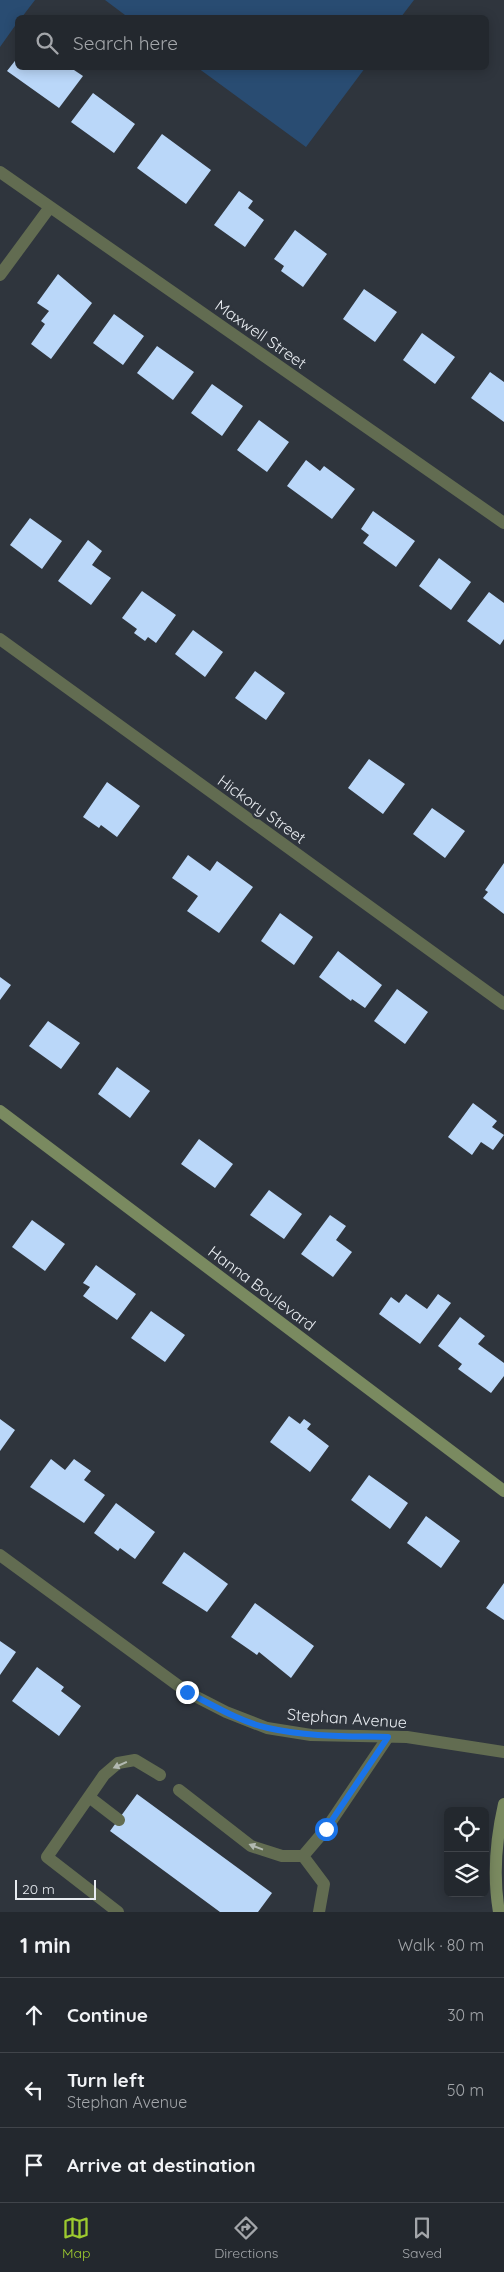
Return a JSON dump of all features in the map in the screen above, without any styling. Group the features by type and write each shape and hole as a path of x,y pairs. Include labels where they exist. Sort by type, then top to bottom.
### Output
{"street":[{"name":"Maxwell Street","path":"0,172 504,523"},
{"path":"0,276 50,207"},
{"name":"Hickory Street","path":"0,639 504,1004"},
{"name":"Hanna Boulevard","path":"0,1111 504,1491"},
{"name":"Stephan Avenue","path":"0,1554 187,1692 226,1712 267,1728 311,1735 407,1737 504,1752"},
{"path":"304,1856 326,1829 388,1737"},
{"path":"118,1912 47,1857 104,1776 118,1763 135,1760 160,1775"},
{"path":"179,1790 251,1846 282,1856 304,1856"},
{"path":"89,1797 118,1820"},
{"path":"499,1912 496,1894 497,1851 504,1804"},
{"path":"304,1856 324,1884 319,1912"}],"shaded area":[{"path":"0,0 35,0 24,15 15,15 15,26 0,47"},
{"path":"105,0 414,0 403,15 125,15"},
{"path":"201,70 364,70 306,147"}],"building":[{"path":"15,61 15,70 74,70 83,76 59,108 7,71"},
{"path":"93,93 135,124 114,153 71,122"},
{"path":"162,134 211,170 186,204 137,168"},
{"path":"239,191 253,201 248,208 264,220 245,247 214,225"},
{"path":"295,230 327,254 303,287 281,271 284,266 274,259"},
{"path":"58,274 92,303 51,359 31,344 45,324 41,321 49,311 37,303"},
{"path":"364,289 397,312 375,342 343,319"},
{"path":"114,314 144,336 123,365 93,343"},
{"path":"422,333 455,357 435,384 403,360"},
{"path":"157,346 194,372 173,400 137,373"},
{"path":"490,372 504,382 504,422 471,398"},
{"path":"212,384 243,406 222,436 191,413"},
{"path":"259,420 289,442 267,472 237,450"},
{"path":"306,460 320,471 324,466 355,489 332,519 287,486"},
{"path":"373,511 415,541 396,567 363,543 369,535 361,529"},
{"path":"30,518 62,541 42,569 10,545"},
{"path":"88,540 102,551 92,565 111,578 91,605 58,581"},
{"path":"439,558 471,582 451,610 419,586"},
{"path":"142,591 176,615 156,643 148,637 145,641 134,633 137,629 122,618"},
{"path":"489,592 504,603 504,639 500,645 467,621"},
{"path":"193,630 223,652 205,677 175,654"},
{"path":"255,671 285,693 266,720 235,698"},
{"path":"369,759 405,784 383,814 348,788"},
{"path":"107,782 140,806 117,837 101,825 99,828 83,817"},
{"path":"432,808 465,831 445,858 413,834"},
{"path":"188,855 210,871 217,861 253,887 219,933 187,911 198,896 172,878"},
{"path":"504,863 504,914 483,898 488,892 485,890"},
{"path":"280,913 313,937 294,965 261,941"},
{"path":"338,951 382,985 365,1008 352,999 351,1001 319,977"},
{"path":"0,977 11,985 0,1000"},
{"path":"397,989 428,1012 405,1044 374,1021"},
{"path":"48,1021 80,1043 61,1069 29,1046"},
{"path":"117,1067 150,1091 130,1118 98,1094"},
{"path":"473,1103 497,1121 492,1127 504,1135 493,1150 481,1142 472,1155 448,1137"},
{"path":"199,1139 233,1164 215,1188 181,1164"},
{"path":"269,1190 302,1214 284,1239 250,1215"},
{"path":"330,1215 346,1226 336,1240 352,1252 333,1277 301,1254"},
{"path":"32,1220 65,1244 45,1271 12,1247"},
{"path":"96,1265 136,1294 117,1320 83,1296 90,1287 83,1283"},
{"path":"406,1294 427,1309 438,1294 451,1303 420,1344 379,1314 391,1297 399,1303"},
{"path":"151,1311 185,1335 165,1362 131,1338"},
{"path":"460,1317 485,1336 478,1344 504,1363 504,1376 491,1393 458,1369 462,1364 438,1346"},
{"path":"289,1416 300,1424 304,1419 311,1424 307,1429 329,1446 310,1472 270,1442"},
{"path":"0,1419 15,1430 0,1451"},
{"path":"51,1459 65,1470 74,1459 91,1471 84,1480 105,1495 84,1523 30,1487"},
{"path":"369,1475 408,1503 390,1529 351,1500"},
{"path":"116,1503 155,1532 135,1559 120,1548 118,1551 94,1533"},
{"path":"426,1516 460,1541 441,1568 407,1543"},
{"path":"184,1552 228,1584 207,1612 162,1583"},
{"path":"504,1583 504,1620 486,1608"},
{"path":"255,1603 314,1646 291,1678 259,1652 257,1655 231,1637"},
{"path":"0,1641 16,1652 0,1675"},
{"path":"37,1667 64,1687 61,1691 81,1706 59,1736 12,1701"},
{"path":"137,1794 272,1893 258,1912 220,1912 110,1831"}],"route":[{"path":"187,1692 226,1712 267,1728 311,1735 388,1737 326,1829"}]}
